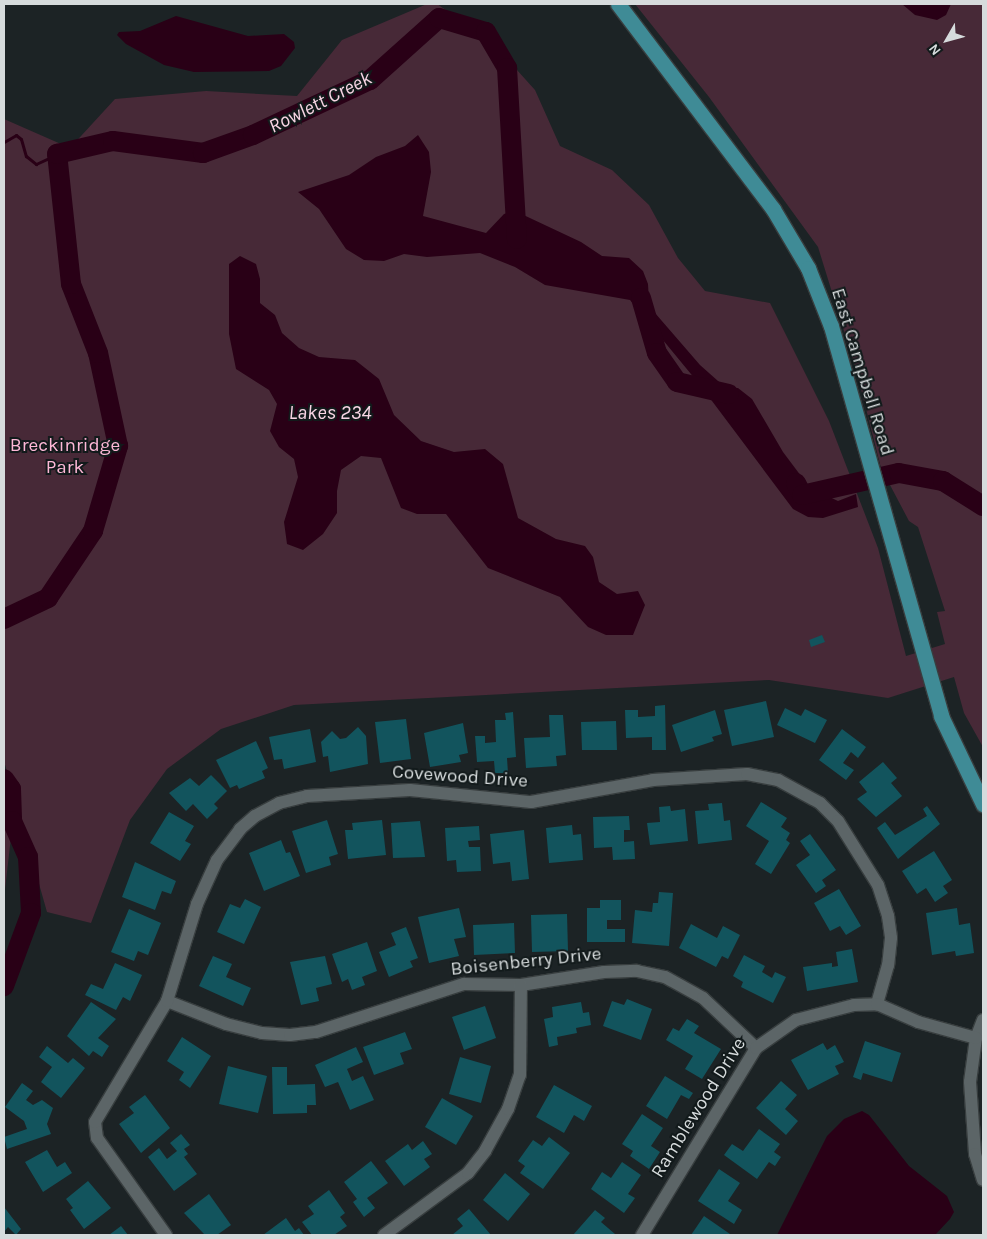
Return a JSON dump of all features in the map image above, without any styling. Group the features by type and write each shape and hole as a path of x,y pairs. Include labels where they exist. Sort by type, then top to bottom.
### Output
{"main road":[{"name":"East Campbell Road","path":"618,4 773,209 795,244 831,326 906,601 941,716 983,804"}],"street":[{"name":"Covewood Drive","path":"166,1235 102,1146 95,1129 98,1114 148,1037 167,1001 197,904 217,860 240,829 255,816 279,803 307,796 410,790 531,802 624,783 747,774 778,780 820,803 838,821 878,885 888,916 891,938 888,965 877,1004"},
{"name":"Boisenberry Drive","path":"167,1001 226,1024 262,1033 290,1035 316,1032 464,984 521,985 604,972 652,974 682,985 703,998 756,1048"},
{"path":"384,1235 468,1173 485,1151 508,1109 520,1074 521,985"},
{"path":"877,1004 918,1022 976,1038"},
{"name":"Ramblewood Drive","path":"642,1235 756,1048 796,1020 814,1013 877,1004"},
{"path":"983,1020 976,1038 970,1082 970,1120 983,1180"}],"green space":[{"name":"Breckinridge Park","path":"427,4 437,4 489,39 535,90 560,146 612,170 649,205 678,258 705,291 770,303 829,421 878,548 906,656 945,644 937,612 945,611 918,527 909,521 881,468 857,373 818,247 709,97 635,4 983,4 983,747 964,713 954,677 888,698 769,680 294,705 221,729 167,769 130,820 91,923 47,912 4,761 4,119 70,148 115,99 206,91 297,96 342,40"},
{"path":"4,776 13,820 4,898"}],"water":[{"path":"902,4 951,4 946,15 937,20 915,15"},
{"path":"176,16 248,36 284,34 294,42 295,48 281,66 269,71 194,72 164,65 126,44 117,35 119,32 140,31"},
{"path":"418,135 429,152 431,172 423,216 486,233 504,214 515,211 581,242 602,256 629,258 643,271 648,284 649,301 655,313 700,365 727,389 738,388 752,399 783,452 810,488 838,501 856,494 858,507 823,518 808,517 793,509 700,385 630,300 545,285 515,267 480,253 427,257 404,254 384,261 364,260 346,249 319,209 298,192 349,175 376,157 405,146"},
{"name":"Lakes 234","path":"240,256 256,264 260,279 260,303 275,315 282,333 299,348 319,357 355,360 379,379 394,415 421,441 454,452 485,449 503,464 518,518 556,539 585,546 593,557 599,582 617,594 638,591 645,605 633,635 606,635 588,627 560,597 488,568 446,514 417,514 401,508 381,458 361,456 341,470 337,491 337,513 323,534 303,550 287,544 284,522 298,477 294,459 279,447 270,431 277,404 269,390 236,369 229,334 229,264"},
{"path":"862,1111 869,1115 909,1166 947,1196 954,1212 950,1219 935,1235 777,1235 827,1136 844,1119"}],"building":[{"path":"822,635 825,642 811,647 809,640"},
{"path":"766,701 774,737 732,746 724,710"},
{"path":"665,705 666,750 652,750 652,737 626,738 625,710 638,710 638,717 655,716 655,706"},
{"path":"785,708 801,716 805,709 827,720 815,743 777,725"},
{"path":"715,710 722,734 712,737 714,741 681,752 672,725"},
{"path":"513,712 516,757 507,758 508,773 495,773 494,761 477,762 475,736 485,736 485,743 496,742 495,720 506,720 505,713"},
{"path":"549,715 563,715 566,755 556,756 557,766 526,768 524,738 550,737"},
{"path":"406,719 411,759 380,763 375,722"},
{"path":"616,721 617,750 582,750 581,722"},
{"path":"463,723 468,753 459,755 461,762 430,767 424,733"},
{"path":"358,727 366,736 368,764 330,772 328,756 323,757 321,742 332,731 340,739 346,738"},
{"path":"310,729 316,762 284,769 282,759 274,760 269,737"},
{"path":"842,729 866,747 858,758 851,752 843,763 854,770 846,780 819,760"},
{"path":"256,741 268,768 262,771 265,778 239,789 237,785 230,788 216,760"},
{"path":"883,762 897,778 891,783 902,796 876,817 857,799 867,792 859,782"},
{"path":"211,775 227,791 214,804 218,808 207,819 193,804 186,811 169,793 190,778 199,786"},
{"path":"761,802 787,818 781,827 790,833 786,840 790,843 771,874 755,864 769,841 746,826"},
{"path":"722,803 724,821 730,820 732,840 698,844 695,811 709,810 708,804"},
{"path":"670,806 671,811 685,809 688,841 650,845 647,823 660,822 659,807"},
{"path":"927,806 940,824 898,859 877,828 885,822 895,835 927,816 923,809"},
{"path":"169,812 194,826 185,841 191,844 180,861 150,843"},
{"path":"629,816 630,830 624,830 624,842 634,841 635,859 613,860 612,847 594,848 593,817"},
{"path":"327,820 338,854 329,857 331,865 306,873 292,831"},
{"path":"382,820 386,855 348,859 345,830 353,830 352,823"},
{"path":"420,821 425,857 393,858 391,823"},
{"path":"572,825 573,835 581,834 583,860 549,863 546,828"},
{"path":"479,826 480,840 468,841 469,847 480,847 481,871 457,872 456,860 447,861 445,828"},
{"path":"524,830 529,879 512,881 510,862 493,864 490,834"},
{"path":"810,834 836,870 822,880 826,886 816,893 796,865 810,855 800,841"},
{"path":"281,840 286,853 290,852 300,876 264,891 249,853"},
{"path":"934,851 952,880 943,886 948,893 935,902 926,888 917,894 902,871"},
{"path":"135,862 176,881 171,894 162,891 155,910 122,897"},
{"path":"839,889 861,926 846,935 840,926 830,931 814,903"},
{"path":"659,892 673,893 669,946 632,943 635,910 652,912 653,903 658,903"},
{"path":"245,899 261,907 244,944 217,932 230,904 240,908"},
{"path":"600,900 621,900 621,920 607,920 607,929 625,929 625,942 587,942 587,908 600,908"},
{"path":"459,908 466,937 454,939 459,956 429,963 418,917"},
{"path":"957,908 959,925 970,923 974,953 956,956 955,951 932,955 926,913"},
{"path":"129,909 161,923 148,955 138,951 134,961 111,952"},
{"path":"567,914 568,951 532,952 531,915"},
{"path":"514,923 515,953 474,955 473,925"},
{"path":"691,924 717,938 723,926 740,935 728,959 722,956 716,967 679,948"},
{"path":"406,927 418,958 410,961 413,967 389,977 379,952 396,945 391,933"},
{"path":"367,942 377,971 362,977 365,985 352,990 348,979 342,982 332,954"},
{"path":"852,949 858,982 807,991 803,967 832,963 832,967 838,966 836,952"},
{"path":"744,955 765,966 762,972 772,978 775,972 786,977 773,1003 741,987 743,982 733,976"},
{"path":"213,956 232,964 226,977 251,988 243,1006 199,986"},
{"path":"325,956 332,984 316,988 319,1001 301,1005 290,962"},
{"path":"115,963 142,975 130,1001 123,997 116,1010 85,995 91,984 103,989"},
{"path":"627,999 652,1009 641,1040 603,1026 612,1001 624,1005"},
{"path":"91,1002 116,1019 98,1038 109,1046 102,1057 93,1051 89,1056 67,1036"},
{"path":"581,1002 583,1013 589,1012 591,1025 576,1028 577,1033 557,1037 558,1045 549,1047 544,1019 553,1017 552,1007"},
{"path":"485,1006 496,1038 464,1050 452,1017"},
{"path":"687,1019 699,1026 694,1033 721,1049 702,1079 685,1069 693,1056 666,1040 673,1028 679,1031"},
{"path":"405,1032 412,1049 400,1053 404,1064 374,1075 363,1047"},
{"path":"182,1037 211,1056 190,1088 179,1080 184,1072 167,1061"},
{"path":"865,1041 901,1053 892,1082 863,1073 861,1080 853,1077"},
{"path":"823,1043 827,1050 835,1045 844,1062 835,1066 839,1074 808,1090 791,1060"},
{"path":"47,1046 68,1063 73,1058 85,1068 61,1098 41,1082 52,1067 39,1057"},
{"path":"356,1047 363,1062 347,1069 352,1081 363,1076 374,1100 350,1110 338,1082 325,1087 315,1065"},
{"path":"460,1057 491,1066 481,1103 449,1094"},
{"path":"228,1066 267,1076 258,1113 219,1104"},
{"path":"272,1067 287,1067 287,1085 315,1084 316,1105 307,1105 307,1113 273,1114"},
{"path":"665,1076 693,1093 689,1099 681,1095 667,1119 646,1106"},
{"path":"781,1081 797,1095 785,1109 798,1121 786,1135 756,1108"},
{"path":"22,1083 33,1091 26,1100 33,1105 42,1100 53,1108 47,1124 51,1134 7,1149 4,1137 27,1129 24,1121 5,1107"},
{"path":"554,1085 592,1106 584,1121 574,1115 564,1133 536,1117"},
{"path":"145,1095 170,1128 141,1153 119,1124 134,1113 129,1107"},
{"path":"442,1098 473,1116 456,1145 425,1127"},
{"path":"642,1114 663,1128 651,1146 660,1152 649,1169 630,1156 633,1151 622,1144"},
{"path":"759,1129 780,1144 774,1152 781,1157 775,1166 769,1162 757,1179 724,1155 732,1144 743,1151"},
{"path":"181,1134 190,1145 184,1149 188,1154 184,1157 197,1174 174,1191 148,1157 159,1148 167,1159 177,1151 170,1143"},
{"path":"549,1137 570,1153 543,1189 520,1173 525,1166 518,1161 533,1140 542,1146"},
{"path":"423,1141 432,1154 424,1159 430,1167 404,1186 385,1161 408,1144 412,1150"},
{"path":"47,1150 57,1167 65,1162 72,1173 43,1192 25,1162"},
{"path":"371,1161 388,1183 367,1198 375,1208 364,1217 353,1202 357,1199 344,1182"},
{"path":"622,1162 641,1175 628,1194 635,1198 624,1213 591,1189 602,1172 611,1178"},
{"path":"719,1169 740,1183 728,1201 742,1210 734,1224 698,1201"},
{"path":"505,1173 530,1194 508,1221 483,1200"},
{"path":"88,1181 111,1208 84,1229 70,1210 73,1208 66,1199"},
{"path":"329,1190 345,1213 340,1217 347,1226 334,1235 312,1235 302,1222 314,1214 308,1206"},
{"path":"209,1194 231,1225 217,1235 205,1235 184,1213"},
{"path":"4,1207 21,1229 16,1235 8,1227 4,1232"},
{"path":"469,1209 491,1235 452,1235 463,1226 457,1219"},
{"path":"595,1210 605,1218 601,1222 615,1234 573,1235"},
{"path":"704,1216 730,1234 691,1235"},
{"path":"286,1218 295,1231 299,1228 304,1235 263,1235"},
{"path":"121,1226 128,1235 109,1235"}],"waterway":[{"name":"Rowlett Creek","path":"4,619 48,598 93,531 118,446 98,353 71,284 57,154 113,141 203,153 253,135 370,80 439,18 486,32 507,68 517,239"},
{"path":"4,142 16,135 21,139 26,156 36,164 57,154"},
{"name":"Rowlett Creek","path":"641,298 657,353 677,382 729,394"},
{"name":"Rowlett Creek","path":"796,483 802,495 899,473 943,481 983,506"},
{"name":"Rowlett Creek","path":"4,779 11,789 12,821 28,857 31,913 4,986"}]}
